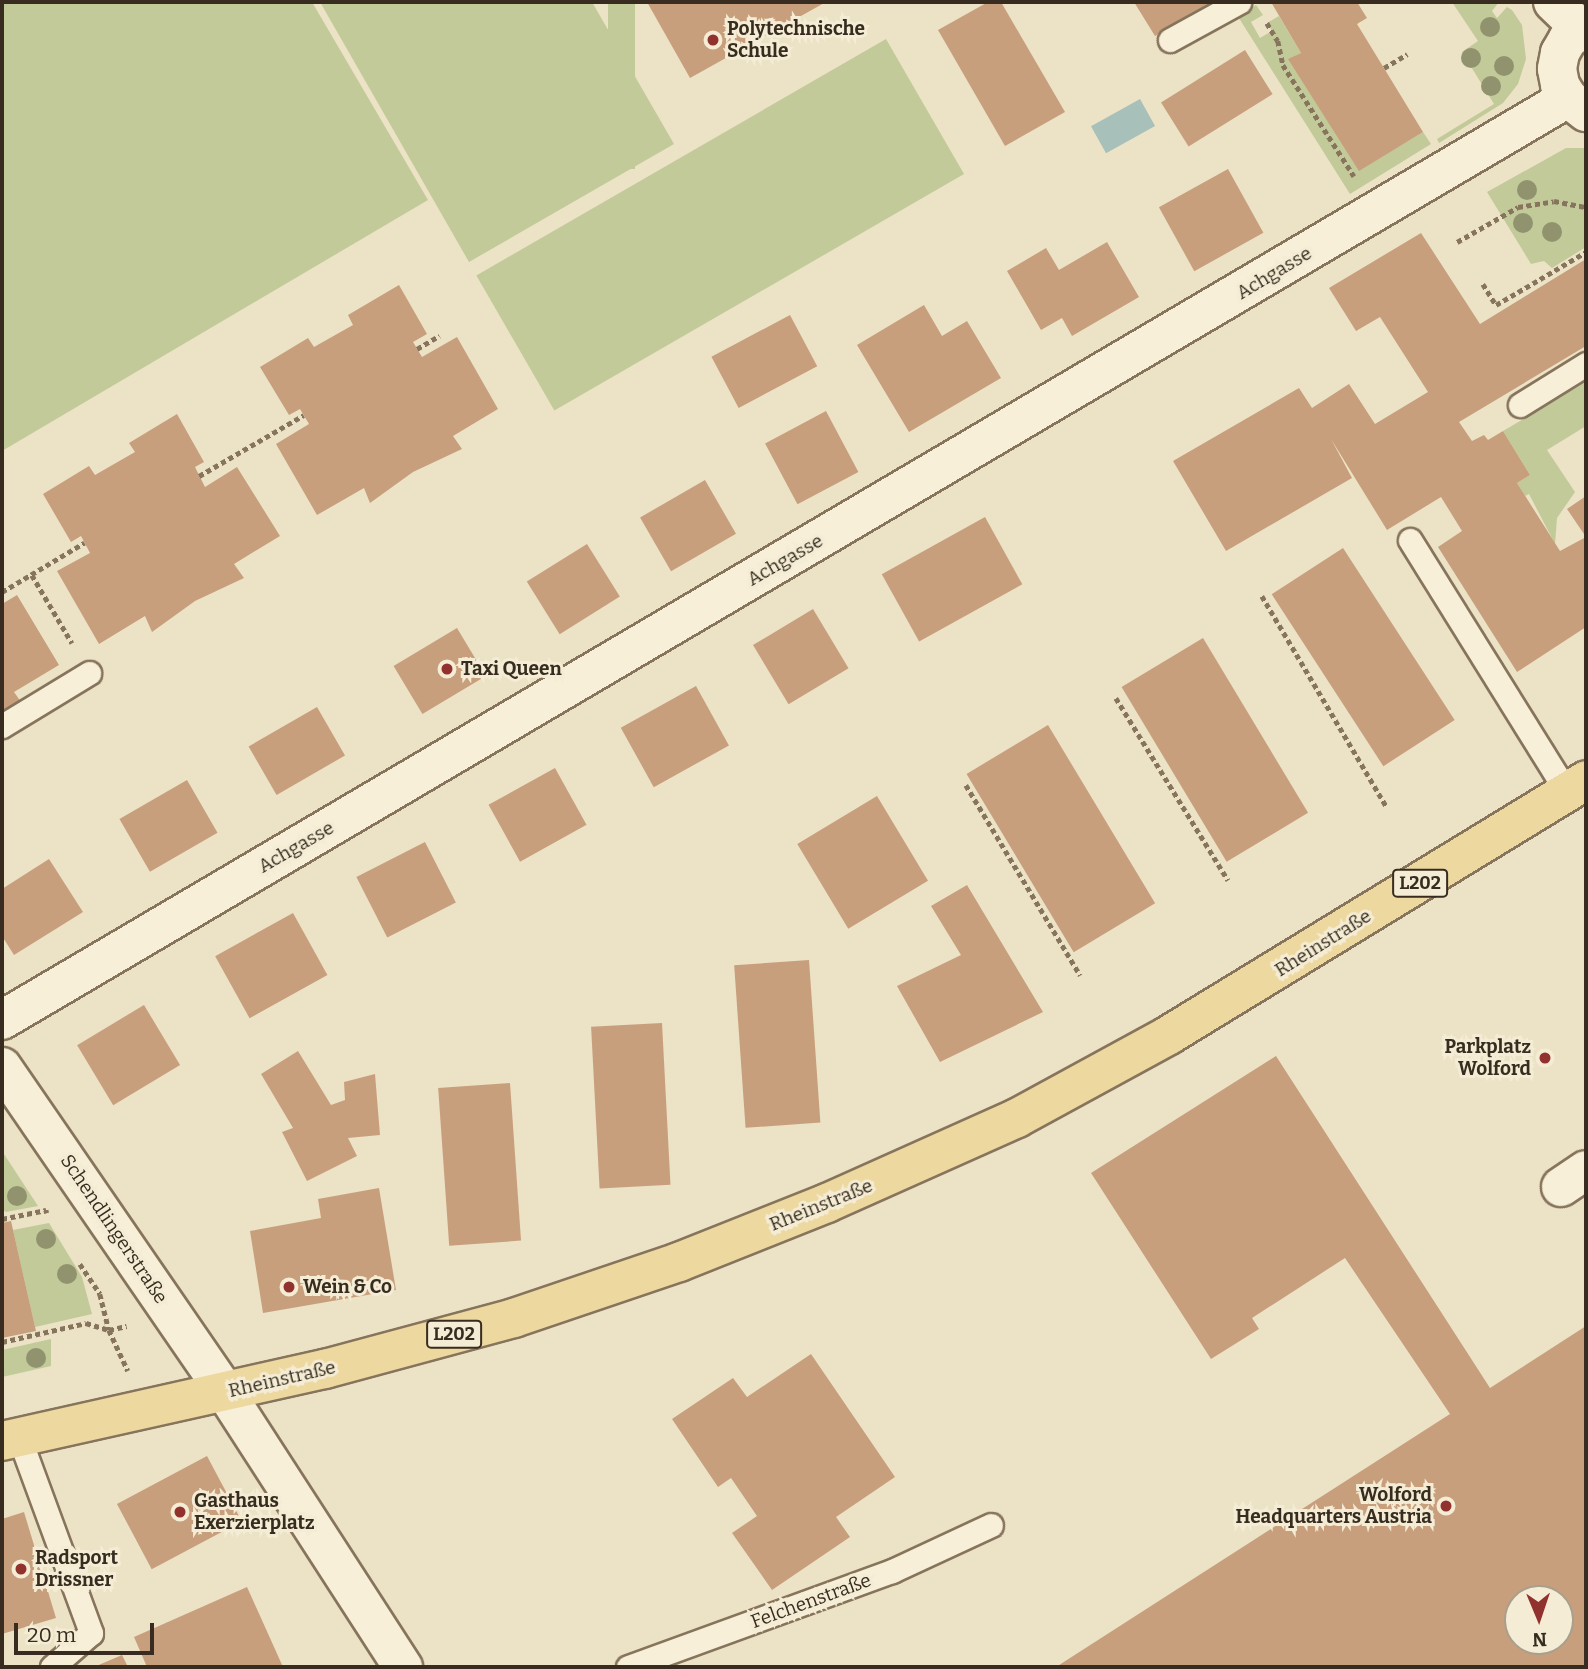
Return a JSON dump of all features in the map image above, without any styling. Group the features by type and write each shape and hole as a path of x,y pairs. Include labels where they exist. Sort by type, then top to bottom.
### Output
{"main road":[{"name":"Rheinstraße","path":"10,1439 332,1367 540,1309 679,1262 900,1172 1017,1118 1170,1035 1576,786"}],"street":[{"path":"1553,2 1583,28 1560,53 1557,69 1560,85 1577,105"},
{"name":"Achgasse","path":"2,1020 1377,212 1577,105"},
{"name":"Schendlingerstraße","path":"2,1067 225,1392"},
{"path":"225,1392 404,1667"}],"lane":[{"path":"1170,40 1239,2"},
{"path":"1520,405 1586,364"},
{"name":"Rheinstraße","path":"1410,540 1576,786"},
{"path":"2,726 89,673"},
{"path":"10,1439 91,1633 52,1667"},
{"name":"Felchenstraße","path":"628,1667 892,1570 990,1525"}],"path":[{"path":"1263,15 1278,41 1283,65 1377,212"},
{"path":"1384,68 1408,54"},
{"path":"1457,242 1518,207 1554,201 1586,207"},
{"path":"1483,284 1496,305 1586,252"},
{"path":"417,349 439,336"},
{"path":"199,476 304,415"},
{"path":"2,592 84,543"},
{"path":"32,575 89,673"},
{"path":"1262,596 1386,806"},
{"path":"1116,698 1228,880"},
{"path":"966,785 1080,975"},
{"path":"2,1219 46,1210 52,1220"},
{"path":"2,1342 86,1323 109,1329 100,1294 79,1263"}],"green space":[{"path":"2,2 312,2 428,200 2,451"},
{"path":"320,2 592,2 674,144 469,262"},
{"path":"608,2 635,2 635,169 608,169"},
{"path":"1452,2 1499,2 1492,11 1497,18 1507,7 1512,10 1522,25 1526,59 1518,84 1503,103 1439,143 1437,139 1494,104 1462,52 1478,41"},
{"path":"1256,5 1263,15 1251,22 1260,38 1272,31 1267,23 1279,16 1301,53 1289,59 1359,170 1423,132 1431,144 1350,194 1237,15"},
{"path":"886,39 964,174 554,411 476,276"},
{"path":"1566,148 1586,148 1586,247 1552,268 1544,261 1531,264 1487,192"},
{"path":"1586,382 1586,426 1547,450 1575,492 1557,518 1555,544 1529,494 1525,496 1517,483 1530,475 1503,431"},
{"path":"2,1151 38,1206 6,1212 2,1209"},
{"path":"49,1223 82,1277 92,1314 35,1327 13,1230"},
{"path":"51,1339 51,1366 2,1377 2,1350"}],"water":[{"path":"1140,99 1155,126 1106,153 1091,126"}],"building":[{"name":"Polytechnische Schule","path":"647,2 826,2 690,78"},
{"path":"988,2 1001,2 1065,112 1005,146 938,30"},
{"path":"1134,2 1211,2 1193,13 1197,19 1173,33 1170,27 1155,36"},
{"path":"1271,2 1357,2 1367,18 1357,24 1423,132 1359,171 1288,59 1301,53"},
{"path":"1245,50 1273,94 1189,147 1161,102"},
{"path":"1228,169 1263,233 1194,271 1159,207"},
{"path":"1421,233 1480,324 1586,259 1586,346 1459,422 1472,441 1484,435 1488,440 1503,431 1530,475 1517,483 1560,551 1586,537 1586,627 1517,672 1438,547 1462,531 1441,497 1387,530 1331,439 1352,478 1226,551 1173,461 1299,388 1312,408 1349,384 1375,424 1428,392 1380,317 1356,331 1329,288"},
{"path":"1107,242 1139,297 1072,336 1062,318 1041,330 1007,271 1046,248 1059,270"},
{"path":"399,285 427,334 413,342 422,357 457,337 498,409 453,436 462,449 413,472 370,503 364,488 317,515 276,444 309,424 300,409 289,415 260,367 308,338 314,347 353,325 348,315"},
{"path":"924,305 942,336 967,321 1001,378 909,432 857,345"},
{"path":"790,315 817,366 739,408 711,357"},
{"path":"826,411 858,472 797,504 765,443"},
{"path":"177,414 204,462 195,467 205,487 237,467 280,536 234,564 244,578 195,601 152,632 145,616 99,644 57,571 90,553 81,536 71,542 43,494 89,466 95,475 135,452 129,443"},
{"path":"705,480 736,534 671,571 640,518"},
{"path":"1586,496 1586,537 1567,509"},
{"path":"985,517 1022,584 919,642 882,574"},
{"path":"587,544 620,597 560,634 527,582"},
{"path":"1343,548 1455,720 1383,766 1272,594"},
{"path":"17,595 59,665 14,692 24,706 2,717 2,604"},
{"path":"813,609 849,668 789,704 753,645"},
{"path":"457,628 486,676 422,714 394,666"},
{"path":"1203,638 1308,813 1227,862 1122,687"},
{"path":"696,686 729,745 654,787 621,728"},
{"path":"317,707 345,755 277,795 249,746"},
{"path":"1048,725 1155,903 1074,952 967,774"},
{"path":"555,768 587,825 520,862 489,805"},
{"path":"187,780 218,833 150,872 119,819"},
{"path":"877,796 928,881 848,929 797,844"},
{"path":"425,842 456,903 387,938 356,877"},
{"path":"49,859 83,912 14,955 2,936 2,889"},
{"path":"967,885 1043,1012 940,1062 897,986 961,955 931,906"},
{"path":"293,913 327,975 250,1018 215,956"},
{"path":"809,960 820,1123 746,1128 734,965"},
{"path":"144,1005 180,1065 113,1105 77,1045"},
{"path":"662,1023 670,1185 600,1188 591,1027"},
{"path":"298,1051 331,1105 345,1100 344,1082 375,1074 380,1135 348,1138 357,1156 307,1181 282,1132 293,1128 261,1074"},
{"name":"Wolford Headquarters Austria","path":"1276,1056 1490,1388 1586,1326 1586,1667 1056,1667 1450,1414 1345,1258 1252,1318 1259,1329 1211,1359 1091,1173"},
{"path":"510,1083 521,1241 449,1246 438,1088"},
{"path":"379,1188 396,1290 263,1313 250,1231 321,1218 318,1199"},
{"path":"11,1221 36,1331 2,1338 2,1223"},
{"path":"811,1354 895,1477 836,1517 850,1537 772,1590 732,1533 757,1516 731,1478 718,1487 672,1419 733,1378 747,1397"},
{"name":"Gasthaus Exerzierplatz","path":"207,1456 242,1521 152,1569 117,1504"},
{"name":"Radsport Drissner","path":"24,1512 56,1618 2,1634 2,1519"},
{"path":"247,1587 283,1667 147,1667 134,1637"},
{"path":"122,1655 128,1667 94,1667"}],"place":[{"name":"Polytechnische Schule","path":"713,40"},
{"name":"Taxi Queen","path":"447,669"},
{"name":"Parkplatz Wolford","path":"1545,1058"},
{"name":"Wein & Co","path":"289,1287"},
{"name":"Wolford Headquarters Austria","path":"1446,1506"},
{"name":"Gasthaus Exerzierplatz","path":"180,1512"},
{"name":"Radsport Drissner","path":"21,1569"}]}
